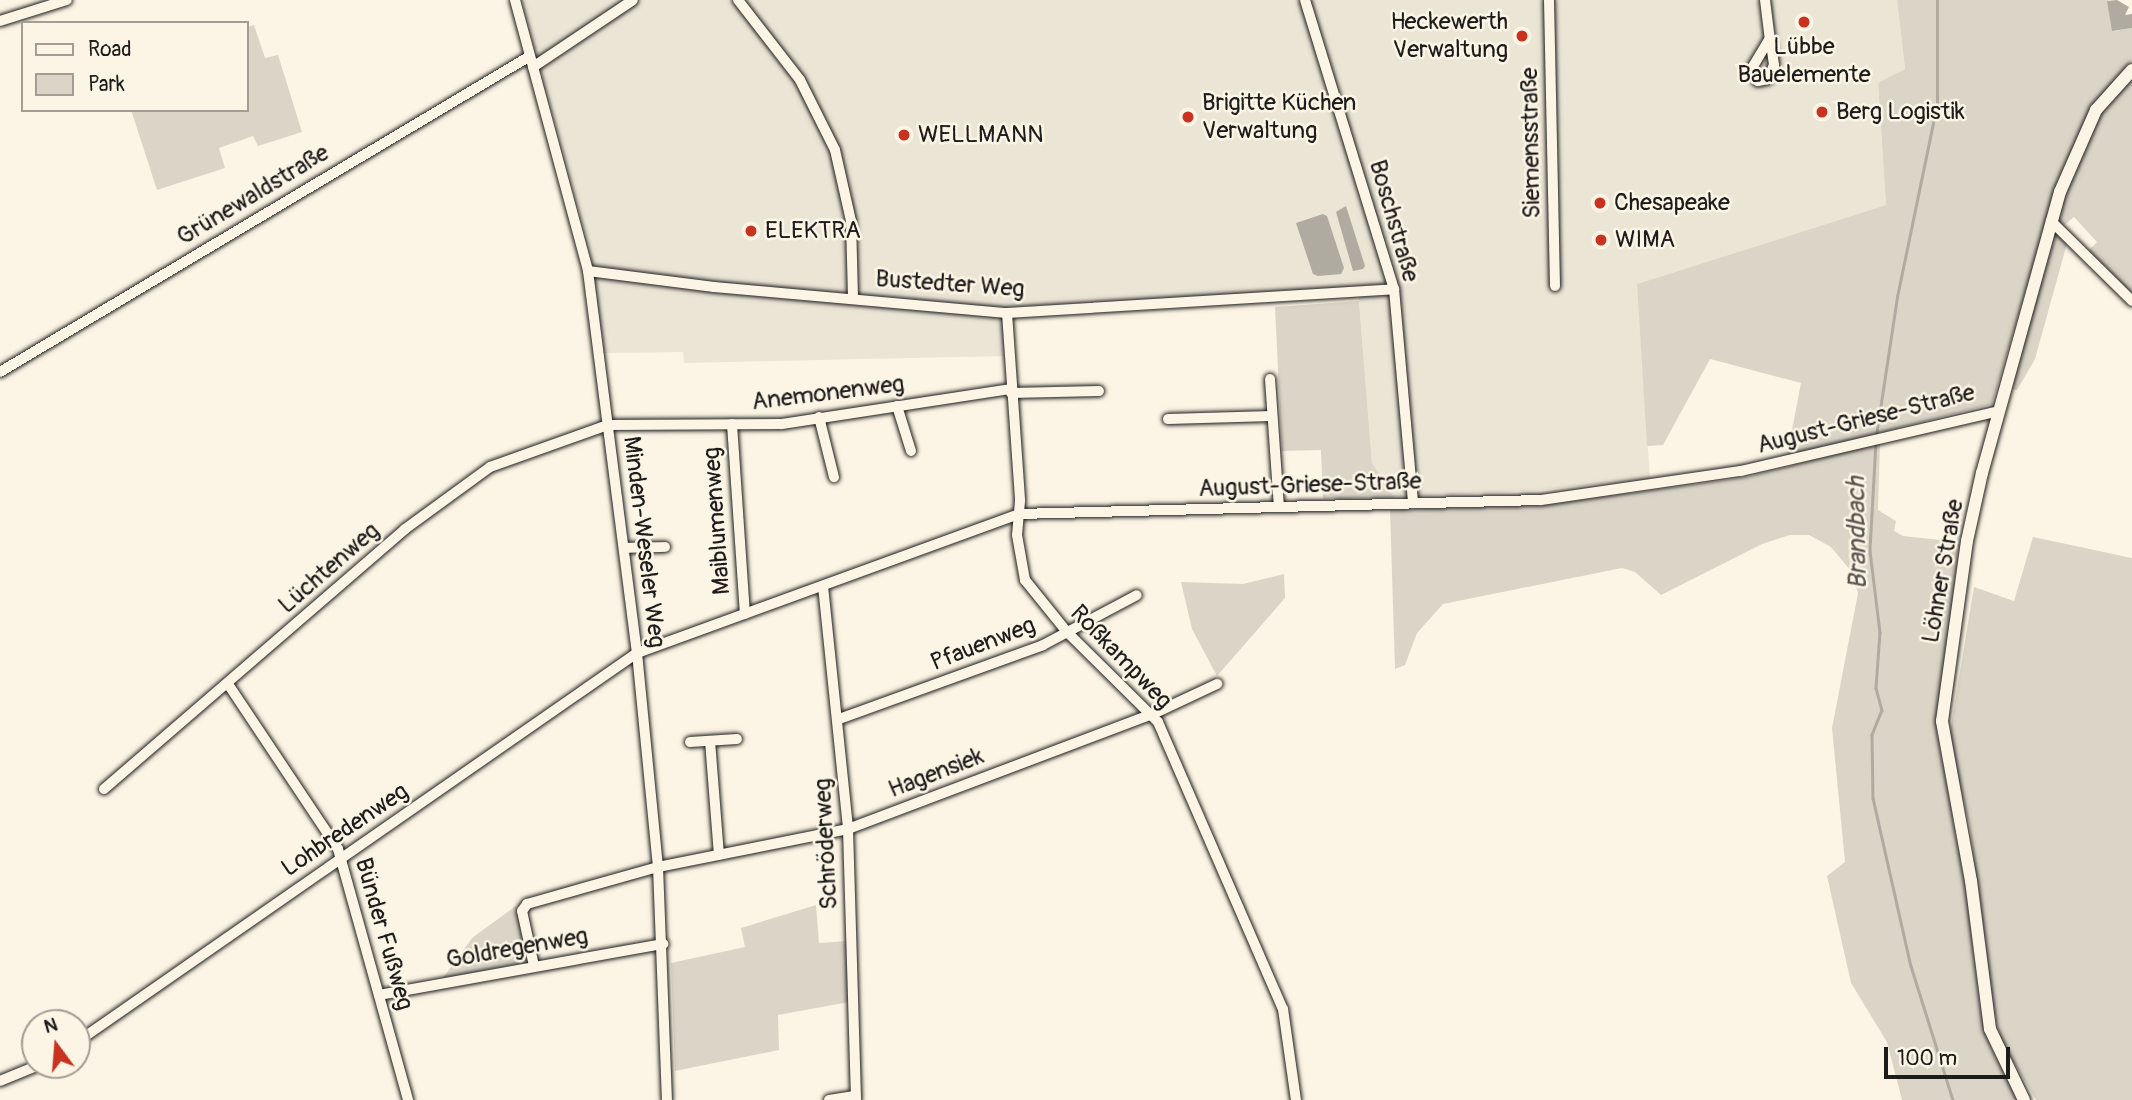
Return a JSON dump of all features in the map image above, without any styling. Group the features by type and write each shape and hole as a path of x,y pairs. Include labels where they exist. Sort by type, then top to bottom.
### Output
{"main road":[{"name":"Löhner Straße","path":"2024,1100 1990,1029 1971,881 1941,721 1967,541 1998,411 2034,298 2051,221 2091,119 2132,70"}],"street":[{"path":"0,21 67,0"},
{"name":"Minden-Weseler Weg","path":"515,0 588,271 637,653 659,867 667,1100"},
{"name":"Grünewaldstraße","path":"0,372 633,0"},
{"path":"738,0 800,79 835,150 851,221 853,299"},
{"name":"Boschstraße","path":"1305,0 1394,289 1413,503"},
{"name":"Siemensstraße","path":"1549,0 1555,286"},
{"path":"1765,0 1770,38"},
{"path":"2051,221 2132,301"},
{"name":"Bustedter Weg","path":"588,271 1007,313 1394,289"},
{"name":"Roßkampweg","path":"1007,313 1017,535 1025,580 1067,632 1153,713 1283,1009 1296,1100"},
{"path":"1270,379 1279,507"},
{"name":"Anemonenweg","path":"608,425 732,424 819,417 1011,391 1099,391"},
{"path":"897,406 911,451"},
{"name":"August-Griese-Straße","path":"637,653 1018,514 1541,500 1741,471 1998,411"},
{"path":"1168,419 1272,416"},
{"path":"819,417 834,477"},
{"name":"Maiblumenweg","path":"732,424 745,614"},
{"name":"Lüchtenweg","path":"104,789 405,529 490,467 608,425"},
{"path":"624,548 665,547"},
{"name":"Schröderweg","path":"823,586 839,719 848,829 855,1098"},
{"name":"Pfauenweg","path":"839,719 1067,632 1137,595"},
{"name":"Lohbredenweg","path":"91,1032 637,653"},
{"name":"Bünder Fußweg","path":"228,684 338,849 408,1100"},
{"name":"Hagensiek","path":"534,966 522,911 527,904 659,867 848,829 1153,713 1217,684"},
{"path":"690,742 737,739"},
{"path":"709,741 719,855"},
{"name":"Goldregenweg","path":"379,995 663,944"},
{"path":"0,1081 21,1073"},
{"path":"829,1100 855,1098"}],"shaded area":[{"path":"522,0 1897,0 1905,69 1878,84 1886,205 1637,284 1650,479 1539,490 1394,497 1372,463 1358,288 1018,306 1003,323 1004,356 684,363 683,352 604,353 591,253"},
{"path":"2117,0 2129,7 2125,15 2132,14 2132,28 2112,31 2107,1"},
{"path":"1346,206 1365,266 1353,271 1336,212"},
{"path":"1323,214 1327,216 1344,268 1341,274 1313,274 1296,223"}],"green space":[{"path":"1897,0 2108,0 2114,31 2132,28 2132,60 2091,107 2059,177 1992,404 1787,456 1801,383 1710,359 1663,445 1647,446 1637,284 1886,205 1878,83 1905,69"},
{"path":"254,25 265,58 278,55 302,132 258,146 253,136 219,148 225,168 157,190 132,112 248,112 248,27"},
{"path":"2132,78 2132,296 2087,252 2097,242 2074,217 2063,226 2057,220 2084,140 2110,99"},
{"path":"2054,232 2068,240 2035,359 2017,390 2012,389"},
{"path":"1359,301 1372,463 1394,497 1323,499 1321,450 1282,451 1275,307"},
{"path":"1880,443 1878,510 1896,521 1894,531 1903,536 1960,542 1937,733 1967,896 1980,1009 1990,1046 2018,1100 1902,1100 1887,1042 1851,983 1827,876 1845,862 1832,728 1858,593 1851,571 1831,547 1809,535 1790,535 1762,544 1661,595 1635,572 1622,568 1443,604 1417,633 1405,665 1395,669 1390,510 1539,506 1748,477"},
{"path":"2033,537 2132,558 2132,1100 2036,1100 2003,1044 1993,1009 1970,827 1949,738 1974,587 2014,601"},
{"path":"1284,574 1285,598 1217,676 1192,629 1181,582 1243,584"},
{"path":"816,905 819,943 849,941 849,1002 778,1015 779,1050 675,1071 671,963 745,947 741,928"},
{"path":"516,906 528,962 443,978 472,938"}],"waterway":[{"name":"Brandbach","path":"1876,436 1897,297 1937,104 1937,0"},
{"name":"Brandbach","path":"1876,442 1870,551 1880,632 1876,688 1882,710 1872,735 1873,798 1911,966 1953,1100"}],"place":[{"name":"Lübbe Bauelemente","path":"1804,22"},
{"name":"Heckewerth Verwaltung","path":"1522,36"},
{"name":"Berg Logistik","path":"1822,112"},
{"name":"Brigitte Küchen Verwaltung","path":"1188,117"},
{"name":"WELLMANN","path":"904,135"},
{"name":"Chesapeake","path":"1600,203"},
{"name":"ELEKTRA","path":"751,231"},
{"name":"WIMA","path":"1601,240"}]}
